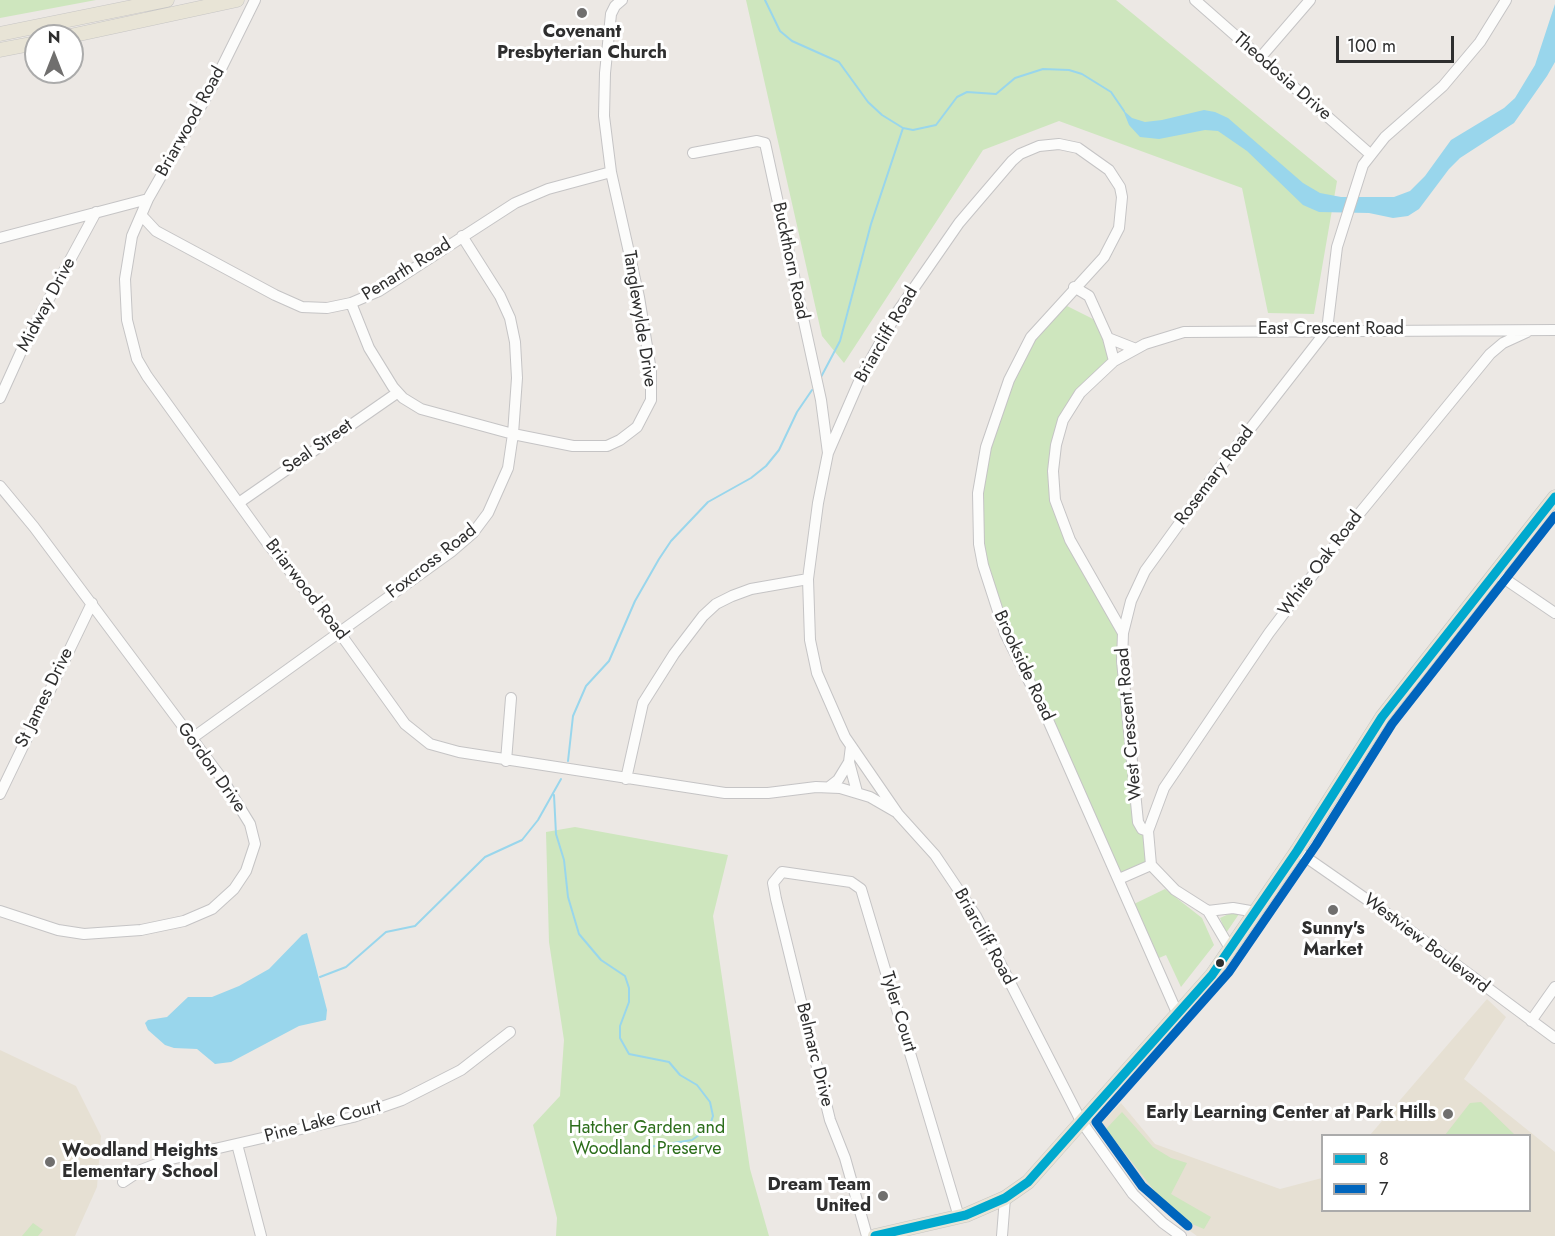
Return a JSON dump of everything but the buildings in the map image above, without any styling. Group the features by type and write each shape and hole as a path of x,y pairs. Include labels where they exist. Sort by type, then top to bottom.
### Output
{"main road":[{"path":"0,34 166,0"},
{"path":"84,33 237,0"},
{"path":"107,13 112,27"},
{"path":"0,50 24,45"},
{"path":"875,1236 959,1217 1005,1198 1028,1182 1178,1015 1231,950 1382,717 1555,497"}],"street":[{"name":"Briarwood Road","path":"255,0 213,85 148,199 132,236 125,279 127,320 137,358 158,393 240,502 268,544 339,632 411,731 439,748 506,761 725,793 768,793 829,787 857,792 898,814"},
{"name":"Tanglewylde Drive","path":"351,303 369,348 397,393 435,414 513,434 573,446 599,447 629,435 648,410 652,390 639,297 611,172 604,116 605,73 611,14 622,0"},
{"name":"Theodosia Drive","path":"1195,0 1370,154"},
{"path":"1260,58 1310,0"},
{"path":"1327,330 1337,248 1353,190 1370,154 1385,137 1443,86 1480,42 1506,0"},
{"name":"Buckthorn Road","path":"693,153 757,141 765,143 822,410 828,453"},
{"name":"Briarcliff Road","path":"1091,269 1109,250 1119,228 1122,197 1116,178 1086,152 1069,146 1039,146 1020,154 959,223 898,311 861,377 828,453 807,579 810,640 817,673 851,746 898,814 935,855 976,916 1081,1121 1133,1194 1166,1232 1181,1236"},
{"name":"Penarth Road","path":"142,216 162,234 210,262 288,302 314,308 351,303 379,291 462,236 536,193 611,172"},
{"path":"0,238 148,199"},
{"name":"Midway Drive","path":"0,398 24,345 96,212"},
{"name":"Foxcross Road","path":"191,739 418,577 473,533 488,513 504,479 513,434 517,378 513,330 500,296 462,236"},
{"path":"1091,269 1089,296 1108,338 1114,361"},
{"name":"Brookside Road","path":"1091,269 1031,337 1000,402 986,447 978,493 978,533 982,565 1005,633 1044,711 1085,809 1119,879 1178,1015"},
{"path":"1074,287 1089,296"},
{"name":"East Crescent Road","path":"1114,361 1164,337 1184,333 1327,330 1555,330"},
{"name":"Rosemary Road","path":"1123,633 1131,601 1151,563 1232,452 1327,330"},
{"name":"White Oak Road","path":"1148,831 1158,801 1171,779 1269,633 1359,514 1490,354 1503,344 1533,330"},
{"path":"1108,338 1136,349"},
{"name":"West Crescent Road","path":"1114,361 1093,379 1069,409 1056,445 1053,471 1059,516 1102,600 1123,633 1122,661 1138,822 1142,830 1148,831 1152,865"},
{"name":"Seal Street","path":"240,502 397,393"},
{"name":"Gordon Drive","path":"0,486 92,603 223,780 253,831 255,844 241,880 224,900 205,913 184,921 141,930 97,934 57,930 0,911"},
{"path":"1496,573 1555,612"},
{"path":"626,779 643,704 674,654 703,616 716,604 751,589 807,579"},
{"name":"St James Drive","path":"0,794 92,603"},
{"path":"506,761 511,699"},
{"path":"851,746 849,762 857,792"},
{"path":"829,787 838,780 849,762"},
{"path":"857,792 866,766"},
{"name":"Westview Boulevard","path":"1297,851 1392,917 1555,1038"},
{"path":"1119,879 1152,865 1175,890 1208,911 1231,950"},
{"name":"Tyler Court","path":"778,873 785,872 851,882 861,889 959,1217"},
{"name":"Belmarc Drive","path":"778,873 773,883 776,899 815,1060 830,1120 845,1158 867,1236"},
{"path":"1208,911 1233,908 1256,912"},
{"path":"1531,1021 1555,987"},
{"name":"Pine Lake Court","path":"123,1182 141,1170 167,1160 353,1117 402,1100 461,1070 510,1032"},
{"path":"237,1144 261,1236"},
{"path":"1002,1236 1005,1198"}],"shaded area":[{"name":"Early Learning Center at Park Hills","path":"1487,999 1506,1017 1464,1079 1555,1152 1555,1236 1197,1236 1172,1218 1099,1125 1121,1103 1155,1144 1280,1189 1321,1178 1321,1212 1531,1212 1531,1134 1371,1134"},
{"name":"Woodland Heights Elementary School","path":"0,1050 76,1086 101,1136 97,1187 75,1236 0,1236"}],"green space":[{"path":"0,0 96,0 0,18"},
{"path":"746,0 1116,0 1337,181 1314,314 1268,313 1242,188 1059,121 983,150 844,363 822,336"},
{"path":"1059,302 1095,320 1114,361 1069,409 1054,458 1055,500 1123,633 1142,829 1151,865 1119,879 1005,633 983,565 978,493 993,425 1019,358"},
{"name":"Hatcher Garden and Woodland Preserve","path":"575,827 728,855 713,916 750,1169 769,1236 556,1236 557,1218 533,1125 560,1096 564,1040 549,942 546,832"},
{"path":"1165,889 1202,918 1214,945 1181,987 1166,955 1159,958 1134,904"},
{"path":"1231,913 1239,914 1226,933 1220,918"},
{"path":"1481,1102 1514,1134 1446,1134 1470,1103"},
{"path":"1122,1112 1153,1147 1171,1158 1187,1163 1171,1194 1211,1217 1204,1229 1175,1217 1106,1129"},
{"path":"33,1223 43,1230 38,1236 22,1236"}],"water":[{"path":"1555,4 1555,62 1547,76 1514,123 1460,158 1419,209 1408,216 1393,218 1369,213 1319,212 1303,205 1247,151 1218,131 1205,130 1159,139 1140,137 1129,125 1123,110 1132,118 1145,122 1204,110 1215,112 1228,118 1303,183 1320,193 1341,197 1394,197 1410,191 1425,176 1451,140 1504,108 1515,98 1535,65"},
{"path":"307,933 327,1010 326,1020 299,1026 231,1062 215,1064 197,1049 174,1048 165,1045 148,1030 145,1023 148,1020 167,1017 188,997 212,997 239,986 269,969 302,935"}],"waterway":[{"path":"765,0 780,31 792,41 839,62 868,102 882,115 903,128 913,130 936,125 957,97 967,92 996,94 1015,78 1043,69 1069,70 1082,74 1111,92 1124,111"},
{"path":"821,377 840,341 871,224 903,128"},
{"path":"568,761 573,716 586,686 609,661 635,601 659,559 671,541 708,502 751,478 766,466 779,450 797,412 812,390"},
{"path":"320,977 346,967 386,932 415,926 485,857 522,840 538,820 561,779"},
{"path":"554,795 556,834 564,860 568,897 579,934 601,960 625,976 629,988 629,1002 620,1026 620,1038 629,1054 669,1062 680,1075 697,1085 710,1102 713,1116 709,1128 692,1140 643,1148 634,1144"}],"transit line":[{"name":"8","path":"875,1236 966,1215 1005,1198 1028,1182 1212,975 1297,851 1382,717 1555,497"},
{"name":"7","path":"1188,1226 1142,1186 1096,1122 1229,972 1316,845 1392,724 1555,516"}],"place":[{"name":"Covenant Presbyterian Church","path":"582,13"},
{"name":"Sunny's Market","path":"1333,910"},
{"name":"Early Learning Center at Park Hills","path":"1448,1114"},
{"name":"Woodland Heights Elementary School","path":"50,1162"},
{"name":"Dream Team United","path":"883,1196"}]}
